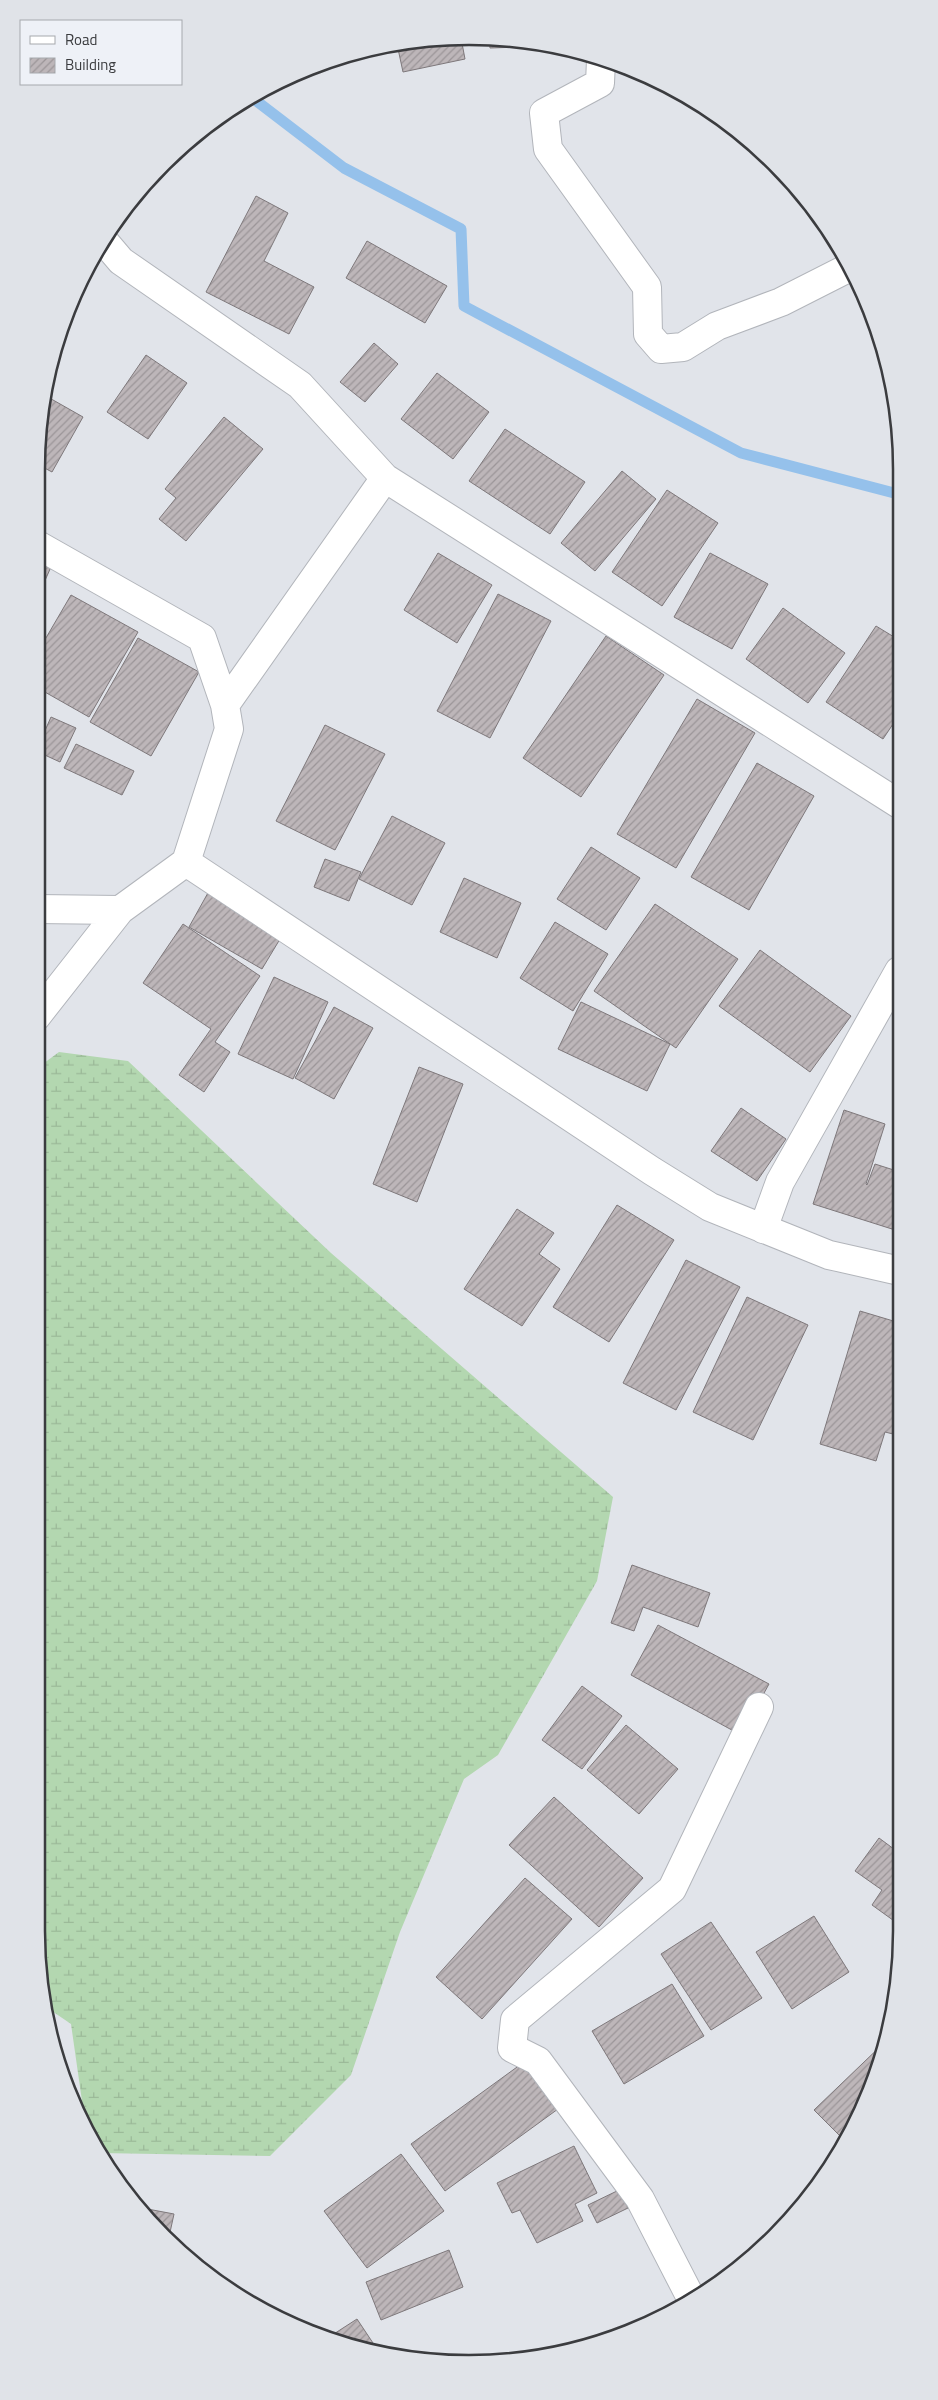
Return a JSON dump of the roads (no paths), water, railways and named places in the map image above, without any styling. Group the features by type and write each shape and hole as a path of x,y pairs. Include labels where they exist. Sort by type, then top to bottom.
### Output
{"street":[{"path":"601,67 600,83 544,113 548,148 647,287 648,334 661,348 683,347 717,326 781,302 843,270"},
{"path":"108,246 121,260 300,385 385,478 893,800"},
{"path":"225,705 385,478"},
{"path":"45,549 202,638 225,705 229,729 186,862 120,910 45,1006"},
{"path":"186,862 652,1171 710,1207 829,1255 893,1269"},
{"path":"45,909 120,910"},
{"path":"764,1229 780,1182 893,982"},
{"path":"689,2294 640,2199 538,2061 512,2048 515,2020 672,1889 759,1707"}],"waterway":[{"path":"257,102 344,168 461,229 464,306 741,453 893,493"}]}
